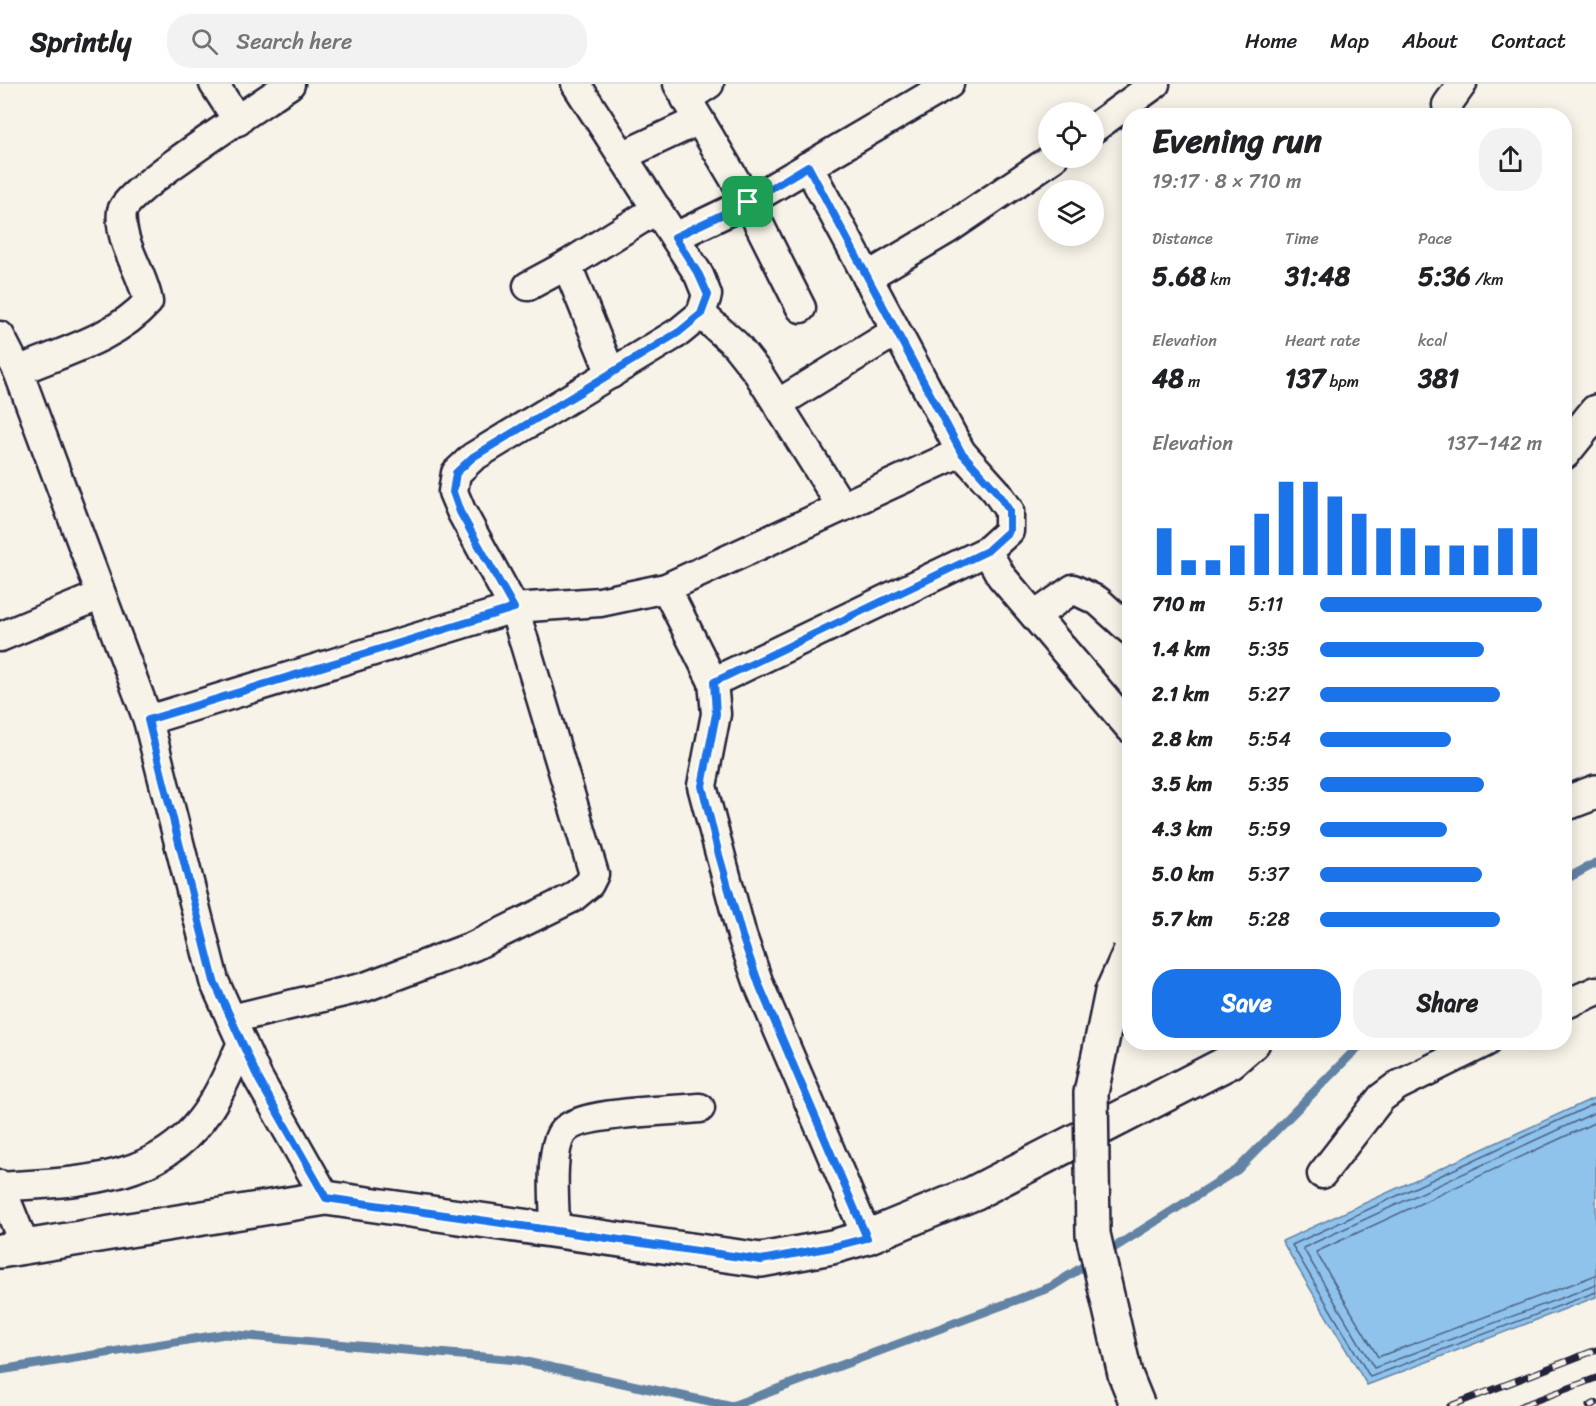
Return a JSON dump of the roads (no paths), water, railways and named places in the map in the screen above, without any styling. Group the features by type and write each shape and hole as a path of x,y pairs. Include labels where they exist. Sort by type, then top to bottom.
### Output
{"street":[{"path":"214,84 238,121"},
{"path":"18,371 109,333 136,316 148,302 145,285 122,229 122,207 131,196 163,171 290,84"},
{"path":"237,1031 416,969 474,946 532,915 572,898 589,884 594,874 514,608 460,512 453,492 456,473 473,457 679,332 701,314 708,295 699,275 576,84"},
{"path":"675,237 748,202 949,84"},
{"path":"1104,121 1155,84"},
{"path":"1448,108 1447,105 1462,84"},
{"path":"622,156 693,97 801,308"},
{"path":"714,682 987,551 1009,531 1009,510 996,491 961,452 808,166"},
{"path":"867,277 948,229 1038,168"},
{"path":"528,286 567,265 657,209"},
{"path":"567,265 611,374"},
{"path":"701,314 735,344 779,403 842,507"},
{"path":"779,403 895,332"},
{"path":"0,336 18,371 148,720 214,981 258,1078 326,1198"},
{"path":"1572,442 1596,412"},
{"path":"148,720 514,608 600,602 666,588 961,452"},
{"path":"987,551 1001,576 1122,718"},
{"path":"666,588 714,682 716,714 702,786 742,936 760,987 867,1238"},
{"path":"1036,615 1073,590 1098,601 1122,623"},
{"path":"0,637 101,595"},
{"path":"1572,801 1596,792"},
{"path":"1122,970 1112,993 1090,1093 1092,1211 1093,1234 1125,1374 1138,1406"},
{"path":"1572,1002 1596,991"},
{"path":"237,1031 222,1085 201,1120 177,1145 144,1167 92,1180 0,1186 12,1249 326,1198 761,1260 867,1238 974,1193 1231,1061 1244,1050"},
{"path":"1322,1174 1381,1098 1397,1086 1470,1050"},
{"path":"555,1229 555,1152 562,1133 573,1123 606,1116 700,1108"}],"water":[{"path":"1596,1097 1596,1297 1367,1385 1282,1241"}],"waterway":[{"path":"1572,876 1596,863"},
{"path":"1104,1254 1237,1170 1355,1050"},
{"path":"732,1406 1051,1287 1092,1261"},
{"path":"0,1370 225,1334 517,1360 728,1406"}],"railway":[{"path":"1450,1406 1596,1350"},
{"path":"1521,1406 1596,1378"},
{"path":"1589,1406 1596,1403"}]}
